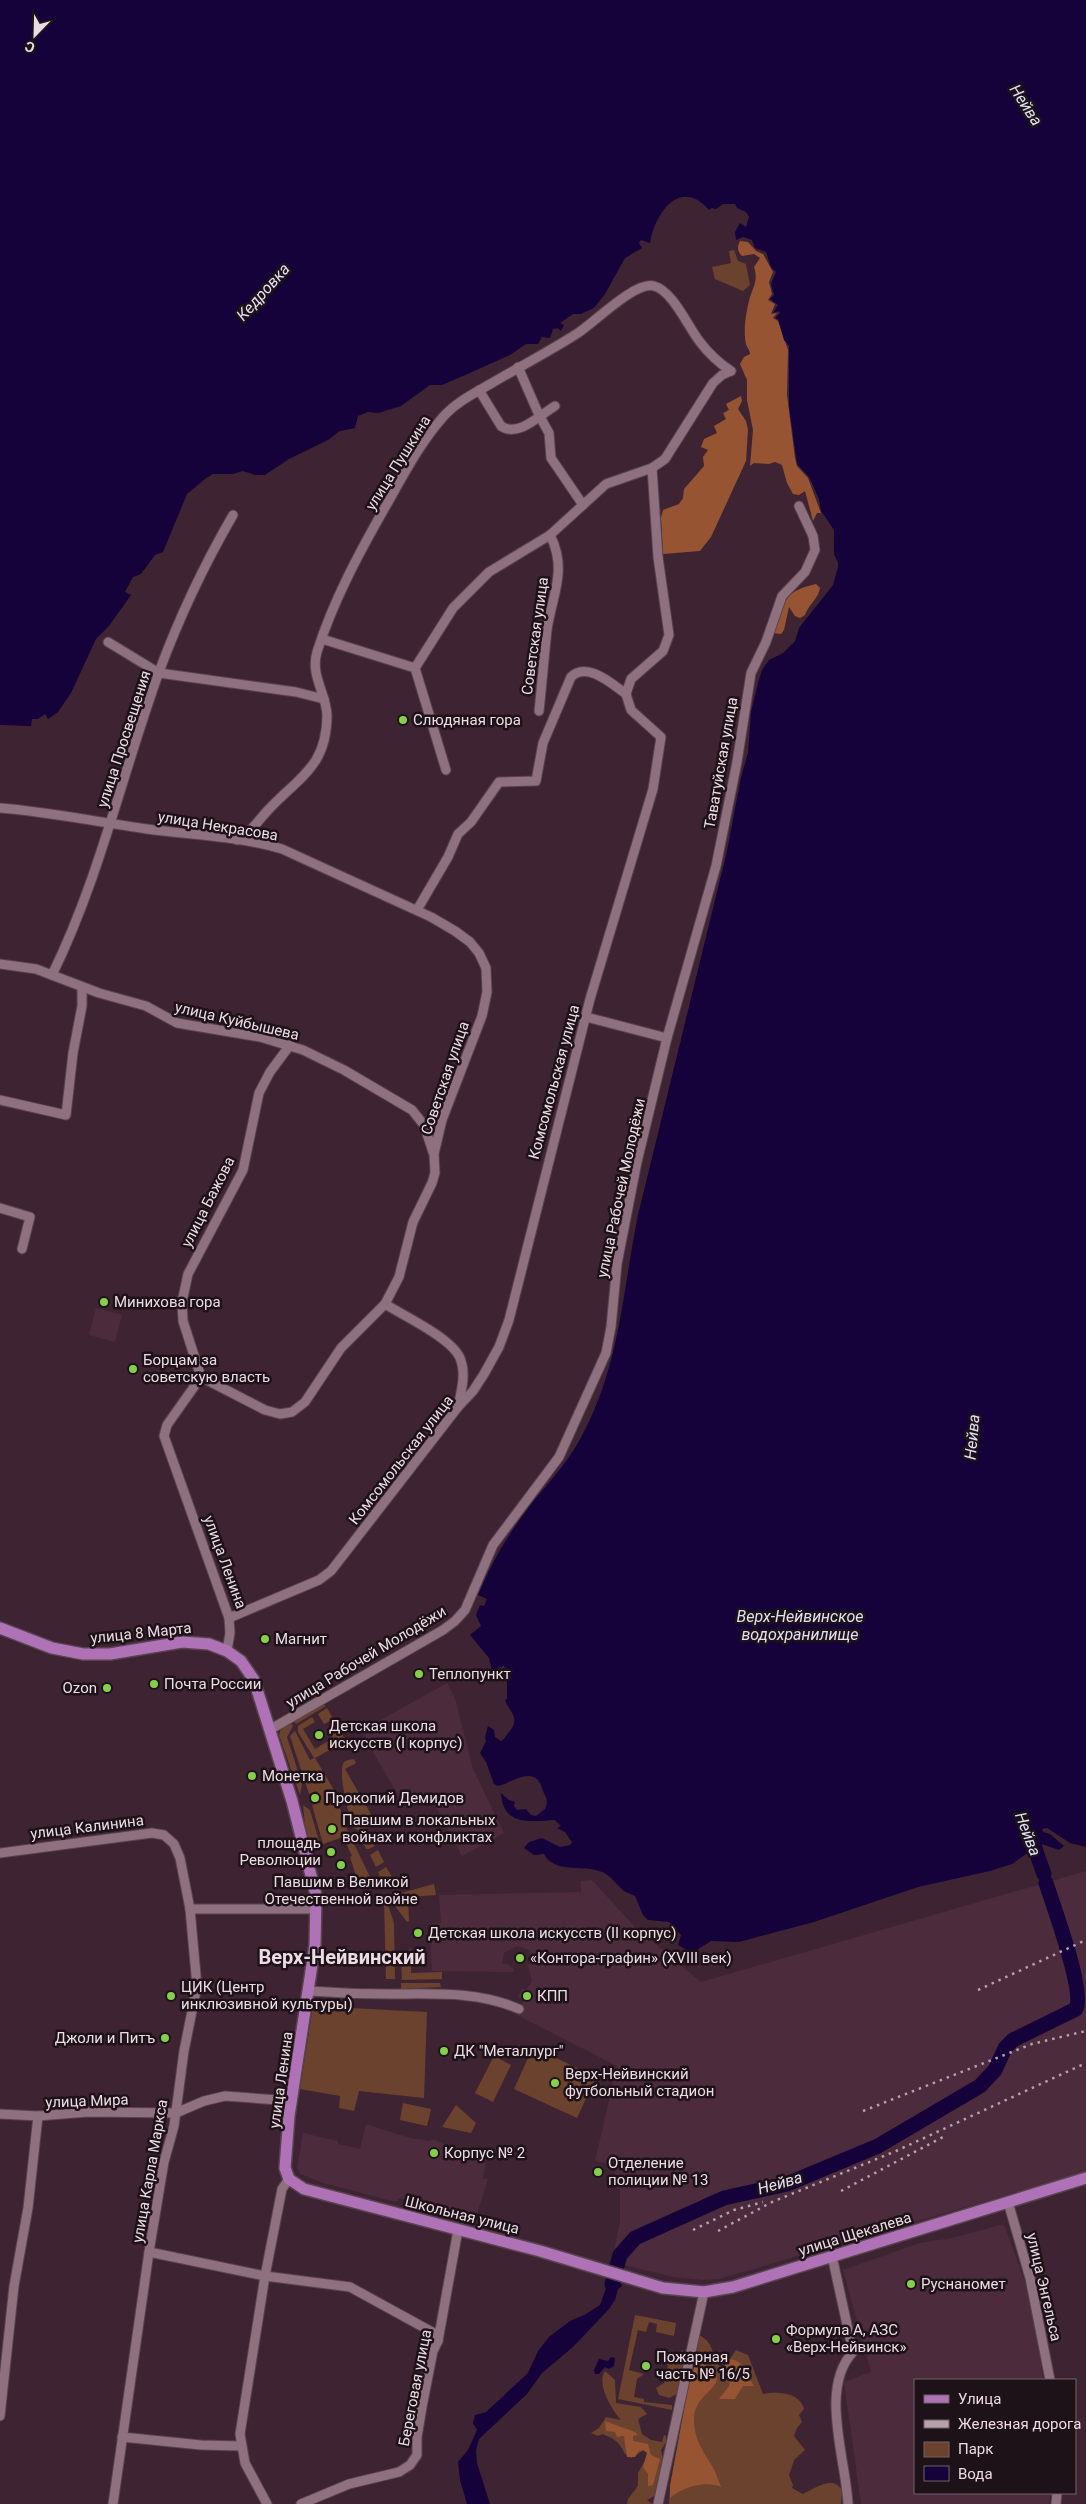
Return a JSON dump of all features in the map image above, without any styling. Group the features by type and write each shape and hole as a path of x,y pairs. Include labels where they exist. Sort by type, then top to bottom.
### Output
{"main road":[{"name":"улица 8 Марта","path":"0,1628 52,1648 83,1654 110,1654 191,1642 209,1644 227,1650"},
{"name":"улица Ленина","path":"227,1650 241,1661 254,1680 271,1729 312,1878 316,1909 309,1991 292,2101 285,2168 289,2179"},
{"name":"улица Щекалева","path":"629,2278 663,2288 704,2292 733,2286 916,2232 1086,2178"},
{"name":"Школьная улица","path":"289,2179 304,2188 320,2194 629,2278"}],"street":[{"name":"улица Пушкина","path":"237,840 250,831 269,809 303,778 314,764 320,750 326,724 324,699 314,661 322,639 359,555 408,466 444,416 479,390 578,333 634,291 648,286 656,287 668,297 704,347 731,371 712,383 670,453 652,468"},
{"path":"518,368 539,415 550,433 551,458 583,505"},
{"path":"479,390 501,426 506,430 516,430 555,406"},
{"path":"417,910 448,857 458,834 471,822 499,782 536,781 544,743 566,685 574,674 581,671 590,672 626,694 631,679 663,651 669,635 658,557 652,468 606,484 550,535 501,563 474,585 442,623 415,668 446,770"},
{"name":"Таватуйская улица","path":"667,1038 716,866 737,762 751,673 766,642 782,596 805,572 815,550 813,536 799,506"},
{"name":"улица Просвещения","path":"52,975 76,924 112,822 159,674 191,596 233,515"},
{"name":"Советская улица","path":"539,711 548,627 558,580 556,550 550,535"},
{"path":"322,639 415,668"},
{"path":"108,642 159,674 296,692 324,699"},
{"name":"Комсомольская улица","path":"229,1618 319,1580 331,1571 458,1407 473,1391 499,1347 509,1320 528,1248 543,1178 590,999 650,800 661,745 659,734 631,710 626,694"},
{"name":"улица Некрасова","path":"0,808 74,816 273,846 417,910 444,924 470,942 479,953 486,968"},
{"name":"улица Куйбышева","path":"0,964 36,969 82,987 146,1006 177,1023 260,1037 290,1045 344,1070 412,1110 424,1124 434,1154"},
{"name":"Советская улица","path":"201,1377 265,1410 280,1414 292,1412 305,1402 341,1348 385,1304 399,1277 413,1222 432,1184 435,1173 434,1154 442,1120 482,1016 487,992 486,968"},
{"path":"0,1100 66,1116 73,1053 82,1006 82,987"},
{"path":"586,1017 667,1038"},
{"name":"улица Рабочей Молодёжи","path":"271,1729 455,1621 465,1610 493,1545 559,1457 600,1368 610,1339 617,1264 637,1162 667,1038"},
{"name":"улица Бажова","path":"201,1377 183,1321 182,1302 186,1282 198,1253 243,1170 259,1093 270,1072 290,1045"},
{"path":"0,1208 30,1217 22,1249"},
{"path":"385,1304 455,1348 462,1362 462,1381 458,1407"},
{"name":"улица Ленина","path":"201,1377 167,1425 165,1440 229,1618 230,1634 227,1650"},
{"name":"улица Калинина","path":"0,1853 152,1833 164,1835 174,1844"},
{"name":"улица Карла Маркса","path":"113,2504 149,2252 164,2162 176,2113 184,2051 197,1986 190,1909 180,1858 174,1844"},
{"path":"190,1909 316,1909"},
{"path":"309,1991 474,1995 499,2001 519,2009"},
{"path":"176,2113 204,2100 225,2096 292,2101"},
{"name":"улица Мира","path":"0,2114 38,2116 104,2112 176,2113"},
{"path":"0,2416 14,2286 28,2208 38,2116"},
{"name":"улица Ленина","path":"267,2504 248,2471 241,2446 243,2409 265,2276 282,2189 289,2179"},
{"name":"улица Энгельса","path":"1008,2202 1030,2278 1050,2379"},
{"name":"Береговая улица","path":"301,2504 349,2484 399,2472 410,2465 417,2455 417,2437 422,2407 433,2351 438,2341 458,2230"},
{"path":"149,2252 265,2276 350,2286 434,2333 438,2341"},
{"path":"832,2256 853,2352 840,2369 836,2390 848,2504"},
{"path":"658,2504 704,2292"},
{"path":"122,2436 210,2446 241,2446"}],"shaded area":[{"path":"740,241 748,242 756,251 763,254 773,272 769,282 772,294 768,300 775,304 771,314 777,313 773,318 778,321 788,350 787,395 795,458 797,466 808,478 821,513 817,513 813,521 805,491 799,495 793,494 787,483 782,465 775,462 769,464 754,463 750,466 753,430 747,400 747,380 740,364 744,357 750,354 745,339 745,322 755,280 754,267 760,258 754,254 742,256 738,249"},
{"path":"741,396 742,401 738,409 746,421 748,430 746,461 711,537 700,551 663,554 661,518 663,510 679,504 683,498 684,489 704,466 703,457 708,450 701,447 704,439 717,433 714,426 726,419 723,413 729,410 726,404"},
{"path":"816,584 820,588 819,592 805,615 800,618 795,616 789,607 784,630 781,634 773,633 782,607 790,595 805,587"},
{"path":"96,1308 122,1315 115,1342 89,1335"},
{"path":"447,1683 455,1698 473,1769 504,1833 462,1856 429,1794 405,1807 361,1731"},
{"path":"1086,1871 1086,2172 719,2279 703,2280 673,2277 612,2262 620,2221 620,2189 612,2187 616,2166 595,2161 617,2066 517,2015 524,2000 518,1997 522,1989 526,1990 532,1981 528,1966 531,1960 529,1950 517,1946 504,1953 502,1964 508,1964 514,1969 513,1972 432,1971 429,1924 441,1923 439,1895 581,1892 581,1881 592,1880 634,1926 701,1982"},
{"path":"366,2124 410,2138 429,2141 434,2139 443,2144 480,2151 476,2160 486,2163 483,2178 488,2179 476,2217 399,2198 396,2202 323,2183 301,2174 297,2168 303,2133 338,2141 338,2144 360,2149"},
{"path":"1004,2224 1026,2285 1036,2325 1043,2379 914,2379 914,2494 1051,2494 1049,2504 861,2504 844,2382 871,2372 843,2270 920,2243 952,2238"},
{"path":"728,2359 741,2364 754,2386 743,2386 735,2399 719,2399 729,2386 730,2377 723,2368"},
{"path":"696,2362 703,2362 713,2371 717,2380 698,2404 695,2411 694,2427 697,2439 715,2471 721,2487 708,2484 694,2486 670,2498 670,2486 689,2383"},
{"path":"605,2421 635,2432 638,2435 633,2436 633,2441 648,2444 651,2455 660,2459 653,2485 648,2486 648,2474 643,2467 647,2453 643,2450 639,2451 635,2457 627,2457 624,2436 617,2437 615,2432 606,2431"}],"green space":[{"path":"734,250 738,261 746,264 750,285 743,291 715,279 712,267 731,263 729,251"},
{"path":"322,1704 326,1706 296,1724 293,1720"},
{"path":"327,1708 346,1741 315,1758 337,1795 343,1821 371,1879 358,1882 350,1857 352,1856 343,1837 323,1844 312,1805 320,1803 321,1796 316,1791 309,1794 290,1736 295,1731 310,1760 314,1758 298,1732 298,1726 312,1717 315,1722 303,1729 315,1749 333,1738 329,1732 335,1728 330,1721 324,1724 318,1714"},
{"path":"290,1722 293,1726 287,1737 302,1784 300,1795 279,1735 281,1728"},
{"path":"354,1759 356,1763 345,1769 376,1823 360,1831 354,1828 343,1784 342,1767 344,1762"},
{"path":"303,1805 310,1810 319,1841 318,1846 311,1848 305,1825"},
{"path":"367,1832 375,1846 369,1849 366,1849 361,1837"},
{"path":"378,1850 384,1862 376,1867 370,1855"},
{"path":"386,1867 397,1885 405,1880 407,1884 386,1889 378,1872"},
{"path":"434,1884 436,1895 408,1897 409,1921 407,1922 390,1899 390,1896"},
{"path":"386,1899 394,1923 395,1979 386,1979 384,1901"},
{"path":"411,1948 411,1973 442,1972 442,1979 402,1980 401,1959"},
{"path":"401,1983 440,1983 441,1987 401,1989"},
{"path":"313,2006 427,2012 424,2098 359,2091 354,2111 339,2108 340,2096 300,2089"},
{"name":"Верх-Нейвинский футбольный стадион","path":"533,2047 596,2077 577,2118 514,2089"},
{"path":"494,2056 511,2065 493,2102 475,2093"},
{"path":"403,2103 431,2109 427,2126 400,2120"},
{"path":"456,2105 476,2123 471,2133 442,2127"},
{"path":"635,2315 676,2323 674,2336 656,2332 657,2324 649,2322 646,2332 638,2330 629,2370 644,2374 637,2379 634,2397 644,2399 644,2402 672,2405 672,2410 618,2399"},
{"path":"698,2334 709,2343 715,2361 720,2366 724,2368 736,2350 748,2355 763,2394 787,2394 802,2403 804,2409 799,2415 802,2422 794,2436 805,2450 794,2460 789,2475 793,2485 792,2488 803,2494 818,2486 834,2483 842,2490 841,2504 669,2504 670,2486 689,2383 696,2362"},
{"path":"682,2350 685,2354 677,2394 669,2398 659,2395 656,2388 664,2383 668,2365 662,2363 661,2358 669,2359 670,2352 680,2355"},
{"path":"605,2371 615,2380 616,2403 641,2407 647,2414 638,2419 642,2434 651,2440 662,2442 664,2435 666,2436 666,2442 661,2450 663,2459 656,2495 647,2500 652,2504 627,2504 628,2499 638,2486 638,2473 647,2457 647,2453 644,2450 631,2458 626,2455 614,2439 602,2434 598,2436 591,2433 599,2428 606,2417 621,2420 606,2397 602,2383"}],"water":[{"name":"Верх-Нейвинское водохранилище","path":"0,0 1086,0 1086,1847 1070,1843 1047,1828 1042,1829 1043,1832 1050,1834 1064,1846 1059,1850 1042,1844 1044,1860 1033,1862 1029,1852 1012,1864 990,1871 918,1887 814,1922 739,1942 711,1941 695,1951 689,1951 678,1945 681,1935 669,1922 648,1920 643,1915 635,1896 624,1891 607,1874 592,1869 554,1864 544,1854 534,1855 524,1848 529,1842 542,1838 560,1847 570,1845 572,1842 565,1832 557,1828 561,1826 555,1820 520,1820 507,1812 501,1793 509,1800 515,1802 514,1806 517,1810 526,1809 531,1815 536,1816 545,1809 547,1803 539,1781 534,1777 528,1776 498,1786 494,1784 486,1762 480,1753 486,1741 485,1737 488,1726 494,1730 495,1737 501,1741 512,1727 514,1719 505,1700 507,1699 507,1680 511,1677 504,1666 492,1671 489,1658 470,1635 481,1626 476,1615 480,1605 484,1606 487,1599 478,1595 494,1560 514,1528 574,1450 593,1414 603,1386 618,1330 638,1215 727,851 741,777 748,753 751,712 758,683 762,670 769,660 783,653 795,641 799,628 833,585 838,567 838,562 834,555 834,530 821,511 819,499 809,477 797,464 789,406 789,346 784,340 778,319 775,318 780,313 779,311 773,313 778,305 770,299 774,295 771,284 776,272 771,267 766,252 755,248 752,240 743,237 736,240 735,232 740,223 746,227 749,217 746,212 737,208 735,204 723,204 716,209 712,208 709,210 699,201 689,197 679,198 671,202 663,210 657,220 650,243 641,240 639,243 642,248 625,258 605,294 594,308 581,314 573,314 560,323 564,325 561,331 557,328 553,329 550,338 542,337 538,344 526,344 510,355 442,385 430,385 401,406 378,413 368,412 358,416 355,428 340,431 328,440 289,459 265,475 255,475 243,471 233,474 213,474 205,479 187,494 163,552 155,555 141,574 133,577 125,592 131,595 109,626 96,639 71,693 58,712 48,719 45,714 38,719 32,719 31,726 0,725"},
{"path":"615,2263 621,2265 619,2277 622,2286 618,2289 615,2300 609,2309 573,2347 542,2373 527,2394 479,2439 476,2451 477,2463 490,2504 467,2504 460,2480 458,2462 468,2450 477,2430 473,2423 475,2415 486,2412 528,2373 538,2351 549,2337 570,2321 600,2305"},
{"path":"611,2357 615,2358 614,2366 609,2369 605,2367 599,2374 595,2374 594,2370 599,2359 608,2361"}],"waterway":[{"name":"Нейва","path":"1033,1843 1044,1874"},
{"name":"Нейва","path":"612,2284 620,2255 635,2238 724,2198 787,2184 878,2146 980,2086 995,2070 1005,2048 1013,2040 1076,2009 1078,1999 1072,1967 1046,1883"}],"railway":[{"path":"978,1990 1086,1940"},
{"path":"863,2111 1032,2044 1086,2031"},
{"path":"718,2231 772,2202 896,2151 1086,2063"},
{"path":"841,2191 943,2137"},
{"path":"693,2230 734,2210 763,2202"}],"place":[{"name":"Слюдяная гора","path":"403,720"},
{"name":"Минихова гора","path":"104,1302"},
{"name":"Борцам за советскую власть","path":"133,1369"},
{"name":"Магнит","path":"265,1639"},
{"name":"Теплопункт","path":"419,1674"},
{"name":"Почта России","path":"154,1684"},
{"name":"Ozon","path":"107,1688"},
{"name":"Детская школа искусств (I корпус)","path":"319,1735"},
{"name":"Монетка","path":"252,1776"},
{"name":"Прокопий Демидов","path":"315,1798"},
{"name":"Павшим в локальных войнах и конфликтах","path":"332,1829"},
{"name":"площадь Революции","path":"331,1852"},
{"name":"Павшим в Великой Отечественной войне","path":"341,1865"},
{"name":"Детская школа искусств (II корпус)","path":"418,1933"},
{"name":"«Контора-графин» (XVIII век)","path":"520,1958"},
{"name":"ЦИК (Центр инклюзивной культуры)","path":"171,1996"},
{"name":"КПП","path":"527,1996"},
{"name":"Джоли и Питъ","path":"165,2038"},
{"name":"ДК \"Металлург\"","path":"444,2051"},
{"name":"Верх-Нейвинский футбольный стадион","path":"555,2083"},
{"name":"Корпус № 2","path":"434,2153"},
{"name":"Отделение полиции № 13","path":"598,2172"},
{"name":"Руснаномет","path":"911,2284"},
{"name":"Формула А, АЗС «Верх-Нейвинск»","path":"776,2339"},
{"name":"Пожарная часть № 16/5","path":"646,2366"}],"district":[{"name":"Верх-Нейвинский","path":"342,1957"}],"water label":[{"name":"Кедровка","path":"263,292"}]}
